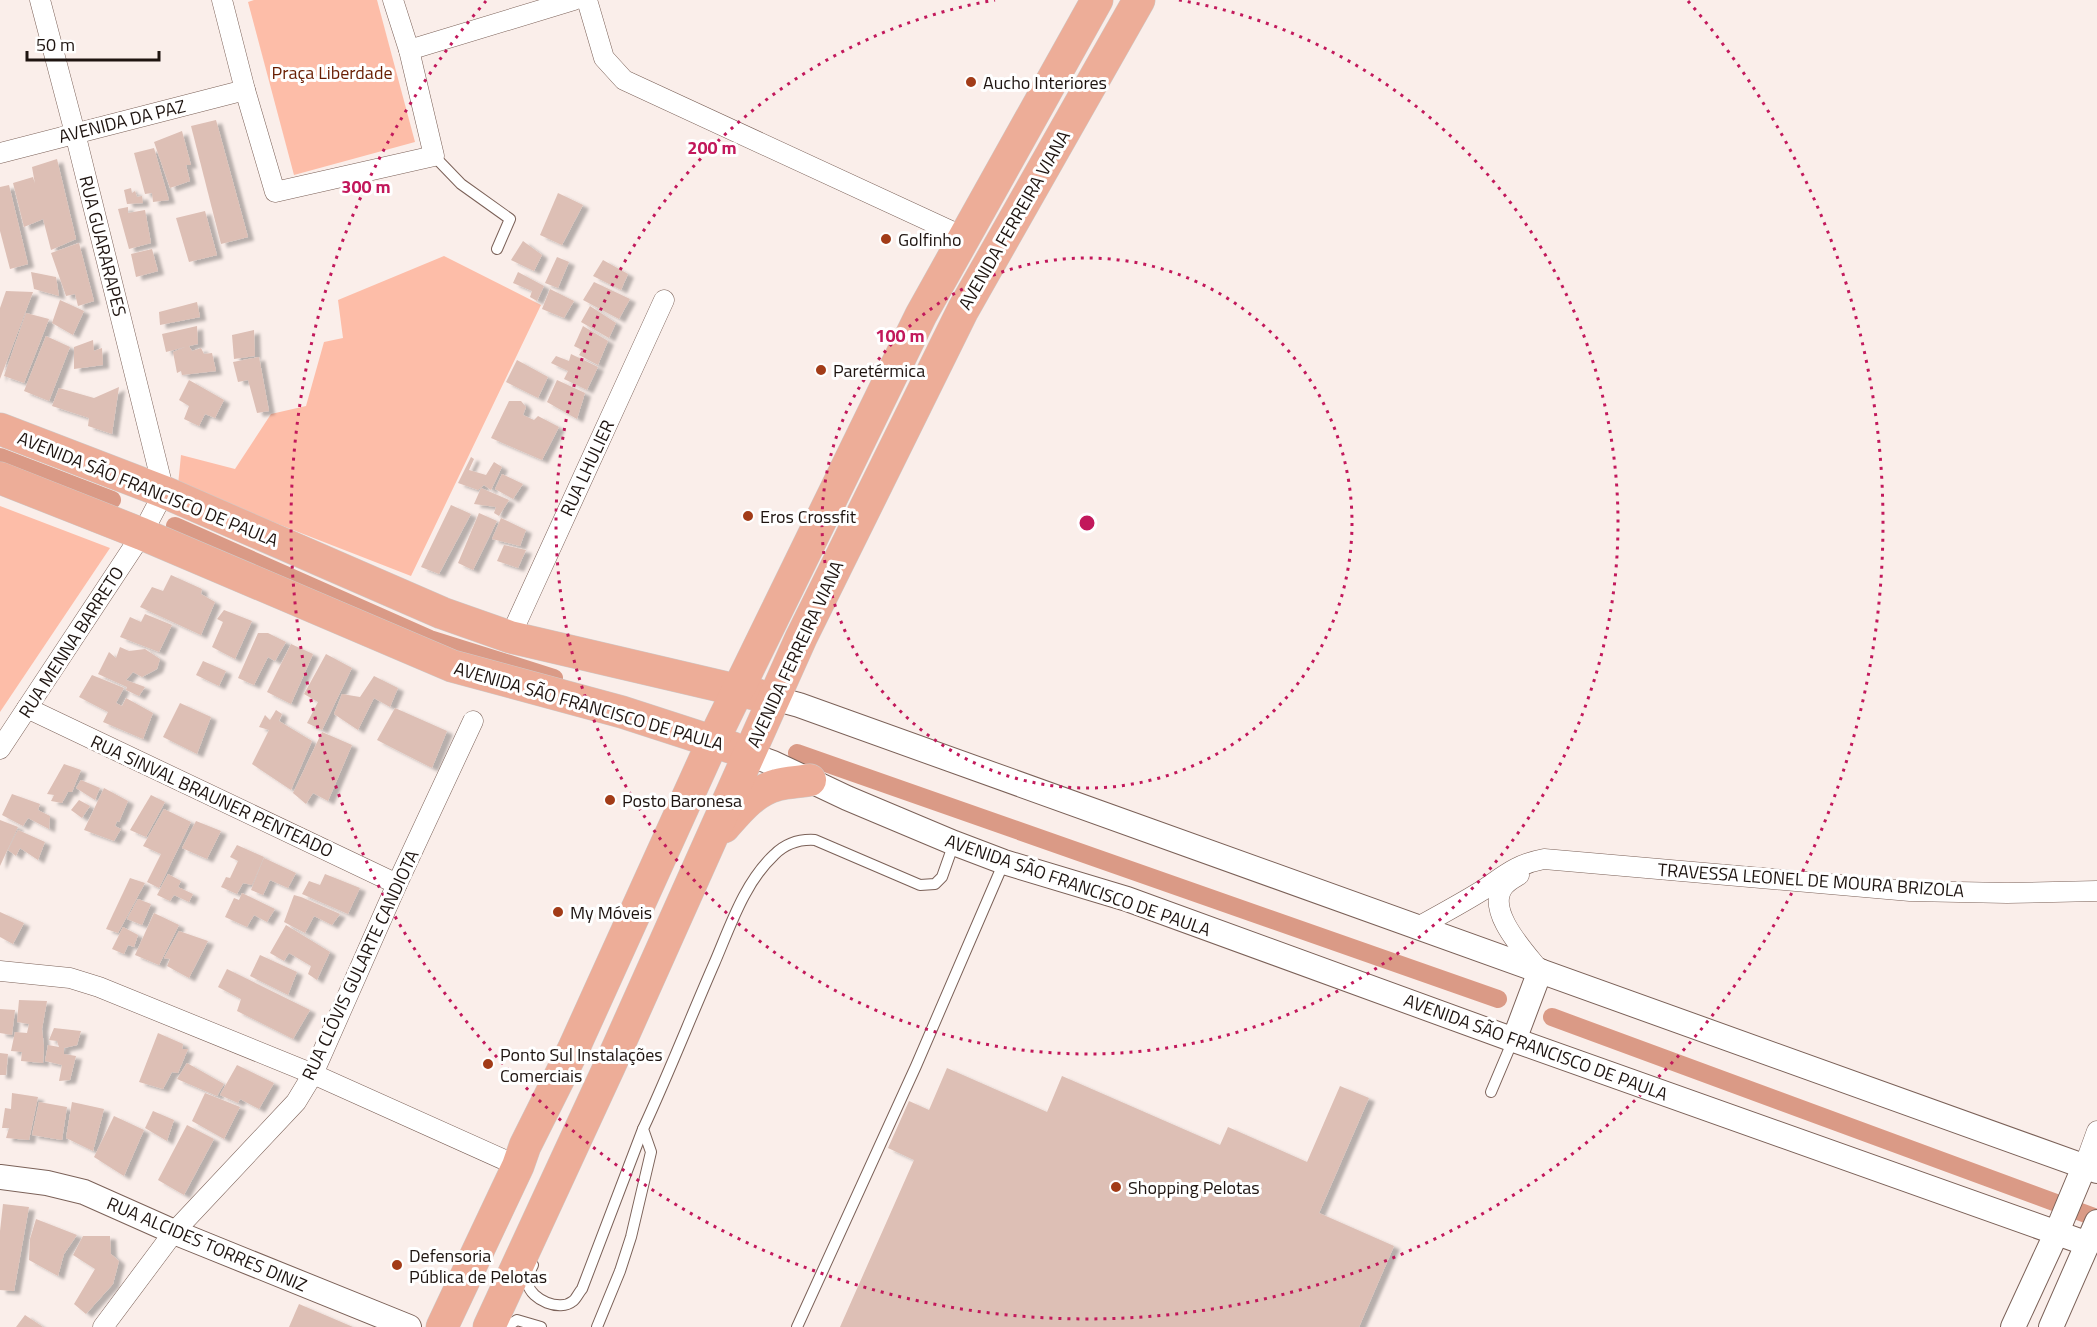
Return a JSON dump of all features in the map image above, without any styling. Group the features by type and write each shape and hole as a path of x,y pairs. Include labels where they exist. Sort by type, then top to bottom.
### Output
{"main road":[{"name":"AVENIDA FERREIRA VIANA","path":"442,1327 518,1166 525,1146 573,1050 713,741 921,315 1097,0"},
{"name":"AVENIDA FERREIRA VIANA","path":"489,1327 801,638 963,310 1139,0"},
{"name":"AVENIDA SÃO FRANCISCO DE PAULA","path":"0,429 164,492 442,613 510,637 773,698"},
{"name":"AVENIDA SÃO FRANCISCO DE PAULA","path":"0,478 142,534 452,666 617,711 748,754"},
{"path":"617,711 635,666"},
{"path":"709,843 743,805 760,793 778,784 810,780"}],"street":[{"name":"RUA GUARARAPES","path":"40,0 164,492"},
{"path":"222,0 275,192 434,156 409,50 393,0"},
{"path":"409,50 574,0"},
{"path":"587,0 604,58 624,80 964,237"},
{"name":"AVENIDA DA PAZ","path":"0,153 245,90"},
{"name":"RUA LHULIER","path":"510,637 664,300"},
{"name":"RUA MENNA BARRETO","path":"0,749 142,534 164,492"},
{"name":"AVENIDA SÃO FRANCISCO DE PAULA","path":"773,698 799,705 1418,927 1537,980 2085,1175"},
{"name":"RUA SINVAL BRAUNER PENTEADO","path":"27,708 397,884"},
{"name":"RUA CLÓVIS GULARTE CANDIOTA","path":"103,1327 174,1232 296,1102 313,1074 397,884 473,721"},
{"name":"AVENIDA SÃO FRANCISCO DE PAULA","path":"748,754 954,843 1004,862 1127,899 1516,1034 1761,1127 2059,1227 2094,1236"},
{"name":"TRAVESSA LEONEL DE MOURA BRIZOLA","path":"1418,927 1521,865 1545,859 1910,891 2007,893 2097,891"},
{"name":"TRAVESSA LEONEL DE MOURA BRIZOLA","path":"1537,980 1502,919 1499,901 1501,891 1510,881 1528,870 1561,859"},
{"path":"0,971 70,978 99,987 313,1074 518,1166"},
{"path":"1516,1034 1537,980"},
{"path":"2013,1327 2085,1175 2097,1131"},
{"path":"2097,1137 2097,1144"},
{"name":"RUA ALCIDES TORRES DINIZ","path":"0,1177 47,1183 84,1192 174,1232 409,1327"},
{"path":"2051,1327 2094,1236"}],"lane":[{"path":"434,156 461,184 510,219 497,249"},
{"path":"538,1254 529,1275 528,1285 534,1295 552,1304 563,1305 573,1301 582,1289 643,1129 727,934 753,881 772,856 782,848 802,839 815,840 920,885 935,884 942,878 954,843"},
{"path":"797,1327 916,1066 1004,862"},
{"path":"1491,1092 1516,1034"},
{"path":"597,1327 631,1237 651,1152 643,1129"},
{"path":"565,1191 567,1157"},
{"path":"506,1327 517,1320 541,1327"}],"green space":[{"name":"Praça Liberdade","path":"254,0 377,0 415,142 294,175 248,2"},
{"path":"444,256 541,305 411,576 178,485 181,455 235,469 271,414 306,406 324,342 343,338 338,300"},
{"path":"0,506 110,548 0,712"}],"building":[{"path":"216,120 248,237 221,244 191,126"},
{"path":"182,131 191,165 186,165 190,181 170,188 154,142"},
{"path":"154,148 169,200 153,202 152,193 145,194 134,153"},
{"path":"57,159 76,239 51,250 43,219 24,227 13,183 33,177 35,184 32,167"},
{"path":"9,185 28,264 10,269 0,231 0,187"},
{"path":"131,188 132,193 135,191 137,197 142,196 143,203 127,204 124,190"},
{"path":"558,193 583,205 562,245 540,235"},
{"path":"128,207 128,213 145,210 151,243 129,249 118,209"},
{"path":"205,211 217,255 189,262 176,218"},
{"path":"523,241 542,255 534,271 511,260"},
{"path":"79,243 94,301 78,306 75,294 66,296 51,253"},
{"path":"152,249 158,271 136,277 131,254"},
{"path":"557,257 569,262 558,288 545,283"},
{"path":"603,260 628,274 621,290 593,276"},
{"path":"31,272 56,277 59,296 34,289"},
{"path":"518,272 544,286 537,301 530,297 532,291 513,283"},
{"path":"594,282 630,299 619,319 583,300"},
{"path":"550,289 574,301 564,318 542,309"},
{"path":"6,291 33,292 0,379 0,308"},
{"path":"60,300 84,311 73,335 52,323"},
{"path":"197,302 200,317 160,325 159,312"},
{"path":"590,306 616,323 609,338 581,322"},
{"path":"26,313 49,319 24,383 4,376"},
{"path":"197,326 198,344 189,346 192,351 201,348 204,354 212,353 216,371 182,375 181,371 177,373 173,352 185,347 166,352 162,334"},
{"path":"583,326 608,341 598,365 579,355 582,350 574,346"},
{"path":"254,330 255,356 234,359 232,335"},
{"path":"46,336 70,347 49,401 24,391"},
{"path":"93,340 94,351 102,348 103,365 74,369 74,347"},
{"path":"571,354 598,367 587,390 564,379 568,371 551,363 556,356 569,361"},
{"path":"259,357 269,411 257,413 248,380 238,382 233,362"},
{"path":"517,360 548,377 538,398 506,382"},
{"path":"189,380 224,400 215,418 205,414 199,426 184,419 189,406 179,400"},
{"path":"557,380 585,393 577,419 547,402"},
{"path":"119,387 112,434 88,426 89,418 52,406 59,388 94,398"},
{"path":"509,401 521,401 526,407 523,415 534,420 538,416 559,427 542,460 491,438"},
{"path":"471,457 474,459 469,470 486,475 494,462 502,467 491,490 484,485 478,490 458,483"},
{"path":"502,474 523,484 513,499 495,489"},
{"path":"481,488 509,500 499,516 494,513 496,507 474,504"},
{"path":"451,505 471,514 439,574 421,567"},
{"path":"479,513 497,521 473,570 458,563"},
{"path":"501,518 526,530 520,546 492,539"},
{"path":"504,545 526,550 518,568 497,561"},
{"path":"171,575 202,589 201,594 215,602 201,635 140,607 152,587 163,591"},
{"path":"224,610 252,621 235,659 212,647 223,622 217,619"},
{"path":"145,614 172,625 159,652 120,637 130,617 141,622"},
{"path":"258,633 268,633 286,642 275,661 268,657 254,685 238,678"},
{"path":"291,644 313,654 291,704 267,692"},
{"path":"120,647 129,651 145,649 160,659 157,669 142,677 133,672 126,680 145,687 139,696 126,690 127,687 98,674 109,652 116,658"},
{"path":"326,654 352,668 322,730 307,723 318,702 304,694"},
{"path":"203,661 226,671 219,686 196,675"},
{"path":"92,675 124,688 116,703 122,706 126,698 153,713 143,739 103,722 108,712 79,697"},
{"path":"374,676 398,688 390,707 374,698 358,730 334,714 342,694 360,697"},
{"path":"180,703 211,717 197,754 163,737"},
{"path":"395,708 447,731 432,768 377,740"},
{"path":"276,710 282,714 279,721 312,741 291,790 252,764 269,730 259,727 265,715 270,720"},
{"path":"322,732 352,745 328,801 313,793 306,804 293,793"},
{"path":"64,764 81,770 72,792 68,792 62,803 51,801 54,795 47,794"},
{"path":"81,780 100,788 95,800 76,788"},
{"path":"104,788 128,801 115,826 121,829 114,841 84,830"},
{"path":"12,794 40,804 38,810 50,816 49,829 28,818 23,826 2,815"},
{"path":"151,795 165,802 146,837 130,830"},
{"path":"79,800 90,806 82,818 71,810"},
{"path":"164,809 191,822 159,888 147,882 161,854 143,846"},
{"path":"0,820 18,827 0,866"},
{"path":"196,821 221,831 207,859 182,848"},
{"path":"18,830 45,842 38,860 20,848 16,856 8,850"},
{"path":"237,845 264,857 252,885 243,883 237,894 221,887 226,877 230,878 238,861 230,857"},
{"path":"264,858 296,873 288,888 270,880 263,895 251,890"},
{"path":"168,874 181,881 178,887 193,894 189,902 174,895 170,901 157,895"},
{"path":"325,874 360,888 348,914 302,894 309,881 320,885"},
{"path":"130,878 145,883 118,933 106,929"},
{"path":"242,893 275,909 267,922 254,915 247,927 225,917 234,898 239,900"},
{"path":"294,895 340,914 332,925 314,916 305,933 284,922"},
{"path":"138,899 151,904 142,925 127,919"},
{"path":"0,912 24,923 13,944 0,937"},
{"path":"154,913 179,925 159,965 135,955"},
{"path":"286,925 330,952 317,980 308,974 311,966 289,953 284,961 270,953"},
{"path":"123,927 138,935 134,947 128,945 124,954 112,949"},
{"path":"179,931 208,941 189,978 167,966 170,959 164,958"},
{"path":"260,955 297,972 288,995 250,976"},
{"path":"227,969 310,1010 293,1039 237,1011 241,999 218,987"},
{"path":"19,1000 47,1001 42,1029 43,1063 21,1061 22,1052 11,1051 15,1032 27,1033 29,1024 17,1022"},
{"path":"0,1009 15,1010 12,1035 0,1033"},
{"path":"54,1028 81,1031 77,1045 64,1048 64,1054 76,1056 70,1080 59,1081 62,1065 45,1061 48,1045 59,1047 57,1041 49,1040"},
{"path":"158,1033 183,1044 182,1049 188,1049 178,1073 172,1072 163,1089 139,1082"},
{"path":"0,1053 8,1054 6,1075 0,1075"},
{"path":"187,1063 224,1084 217,1096 177,1079"},
{"path":"237,1065 274,1083 259,1109 240,1099 238,1103 220,1095"},
{"name":"Shopping Pelotas","path":"947,1068 1047,1112 1062,1076 1220,1145 1228,1127 1307,1162 1340,1086 1369,1098 1319,1213 1394,1246 1359,1327 840,1327 914,1160 888,1148 909,1101 929,1110"},
{"path":"12,1093 38,1097 29,1140 6,1138 9,1128 2,1128 5,1108 11,1109"},
{"path":"205,1093 240,1107 224,1139 192,1121"},
{"path":"39,1102 67,1107 62,1140 32,1135"},
{"path":"72,1102 104,1109 93,1151 66,1138"},
{"path":"153,1111 174,1120 167,1141 145,1128"},
{"path":"114,1116 144,1130 124,1176 94,1157"},
{"path":"187,1125 214,1139 184,1195 158,1180"},
{"path":"3,1204 29,1207 14,1291 0,1290 0,1231"},
{"path":"36,1219 77,1235 64,1254 58,1276 29,1260 30,1239"},
{"path":"83,1236 110,1236 111,1254 119,1261 113,1284 86,1314 74,1304 95,1269 73,1255"},
{"path":"299,1304 353,1327 289,1327"},
{"path":"25,1315 43,1327 16,1327"}],"waterway":[{"path":"0,457 112,500"},
{"path":"175,526 430,639 554,678"},
{"path":"797,753 1498,999"},
{"path":"1552,1017 2097,1218"}],"place":[{"name":"Aucho Interiores","path":"971,82"},
{"name":"Golfinho","path":"886,239"},
{"name":"Paretérmica","path":"821,370"},
{"name":"Eros Crossfit","path":"748,516"},
{"name":"Posto Baronesa","path":"610,800"},
{"name":"My Móveis","path":"558,912"},
{"name":"Ponto Sul Instalações Comerciais","path":"488,1064"},
{"name":"Shopping Pelotas","path":"1116,1187"},
{"name":"Defensoria Pública de Pelotas","path":"397,1265"}]}
